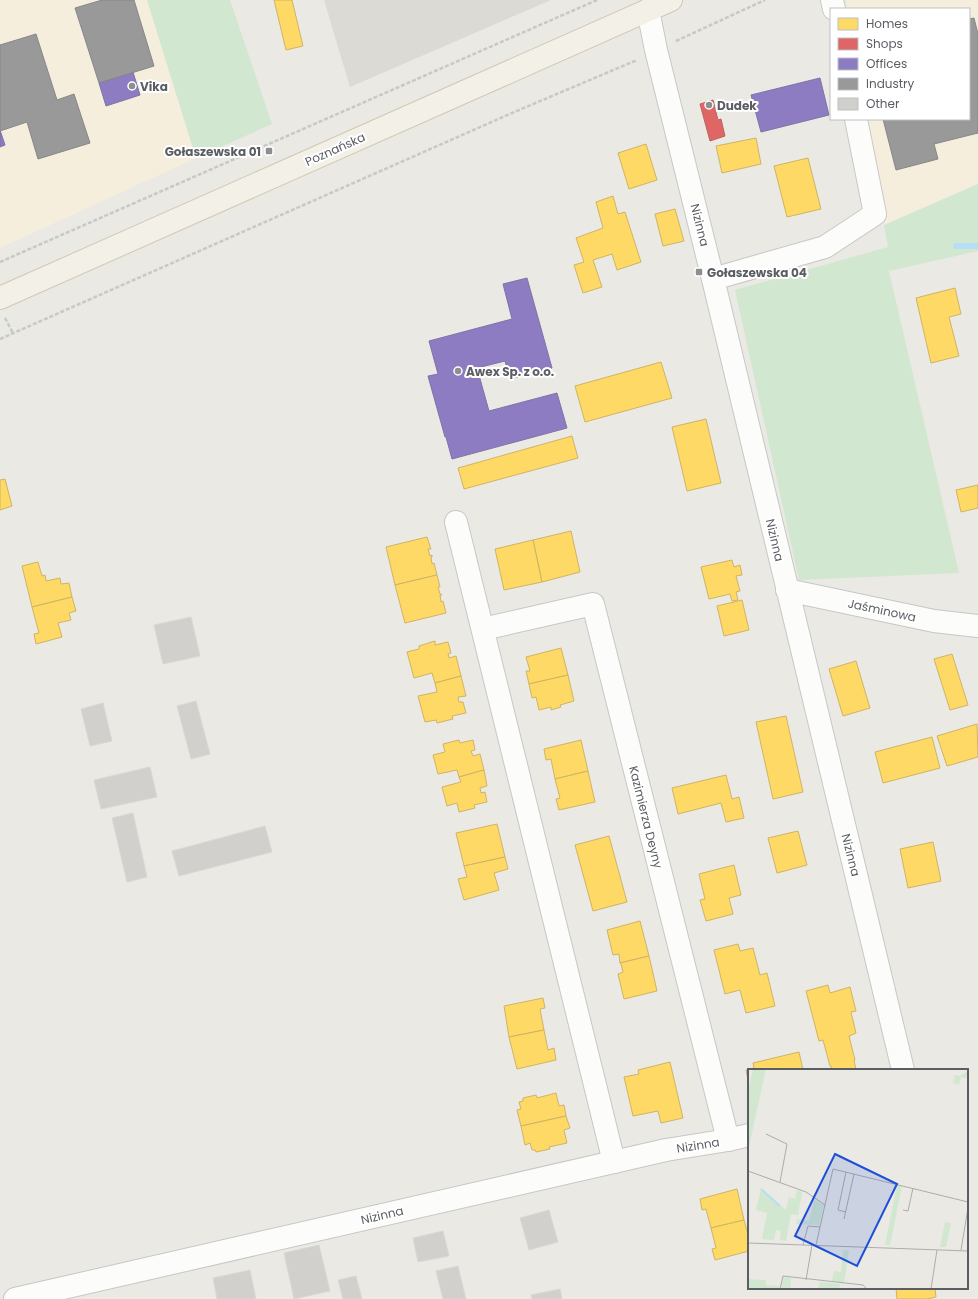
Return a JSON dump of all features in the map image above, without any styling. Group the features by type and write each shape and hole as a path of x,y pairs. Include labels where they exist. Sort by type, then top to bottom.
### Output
{"main road":[{"name":"Poznańska","path":"0,298 671,0"}],"street":[{"name":"Nizinna","path":"648,10 656,50 713,279 903,1069"},
{"path":"713,279 825,247 874,214 856,120"},
{"path":"456,522 614,1162"},
{"name":"Jaśminowa","path":"787,590 934,621 978,626"},
{"name":"Kazimierza Deyny","path":"483,630 593,604 728,1140"},
{"name":"Nizinna","path":"15,1299 666,1150 748,1135"}],"path":[{"path":"0,262 597,0"},
{"path":"0,339 512,113 636,61 656,50 765,0"}],"shaded area":[{"path":"0,0 147,0 196,158 0,248"},
{"path":"324,0 551,0 350,87"},
{"path":"846,0 978,0 978,184 884,225 866,120 970,120 970,8 847,8"}],"green space":[{"path":"147,0 230,0 272,124 196,158"},
{"path":"978,184 978,251 889,271 959,573 799,580 735,290 888,247 884,225"}],"building: Homes":[{"path":"274,0 292,0 303,46 286,50"},
{"path":"756,138 761,164 722,173 716,146"},
{"path":"646,144 657,180 629,189 618,153"},
{"path":"808,158 821,209 787,217 774,166"},
{"path":"613,196 618,214 625,212 641,262 617,270 612,254 593,260 602,287 583,293 574,265 584,262 576,238 603,228 596,202"},
{"path":"675,209 684,241 663,246 655,214"},
{"path":"955,288 961,314 949,317 959,356 931,363 916,298"},
{"path":"661,362 672,398 585,422 575,386"},
{"path":"706,419 721,483 687,491 672,427"},
{"path":"572,436 578,458 464,489 458,468"},
{"path":"5,479 12,506 0,510 0,480"},
{"path":"978,485 978,508 961,512 956,490"},
{"path":"571,531 580,572 542,582 533,540"},
{"path":"427,537 431,549 428,549 430,556 432,555 432,564 434,563 437,575 395,585 386,547"},
{"path":"533,540 542,582 504,590 495,549"},
{"path":"732,560 734,567 740,565 742,575 736,576 740,591 736,592 738,600 732,601 730,594 709,599 701,567"},
{"path":"38,562 42,576 45,575 46,581 60,578 61,584 69,583 72,597 32,607 22,566"},
{"path":"437,575 440,587 438,587 440,594 442,595 440,595 441,602 443,601 446,613 405,623 395,585"},
{"path":"72,597 76,611 69,613 71,620 58,623 62,637 36,644 34,634 39,633 32,607"},
{"path":"742,600 749,630 724,636 717,606"},
{"path":"435,641 435,645 448,642 451,653 448,654 449,658 456,656 461,676 435,683 432,673 414,678 407,652 419,649 419,646"},
{"path":"561,648 568,675 529,684 526,671 530,671 526,657"},
{"path":"952,654 968,705 950,710 934,659"},
{"path":"856,661 870,708 843,716 829,669"},
{"path":"568,675 574,701 560,705 561,707 551,710 551,707 539,710 536,697 532,698 529,684"},
{"path":"461,676 466,696 458,697 459,702 463,702 466,713 452,716 453,719 437,723 436,720 425,722 418,696 437,692 435,683"},
{"path":"786,716 803,792 773,799 756,722"},
{"path":"977,724 978,757 947,766 937,736"},
{"path":"932,737 940,768 883,783 875,752"},
{"path":"459,740 460,743 473,740 475,750 471,751 473,756 480,754 484,770 459,777 457,770 438,774 433,755 445,752 443,744"},
{"path":"581,740 588,771 555,779 551,759 546,760 544,749"},
{"path":"484,770 487,786 480,788 481,793 485,792 487,802 474,805 475,808 459,812 457,803 447,806 442,787 461,782 459,777"},
{"path":"588,771 595,802 559,810 556,799 560,798 555,779"},
{"path":"726,775 732,799 739,797 744,818 726,822 721,803 678,814 672,788"},
{"path":"497,824 505,857 464,866 456,833"},
{"path":"798,831 807,865 777,873 768,838"},
{"path":"609,836 627,902 593,911 575,845"},
{"path":"933,842 941,881 908,888 900,849"},
{"path":"505,857 508,869 494,873 499,890 464,900 458,879 467,877 464,866"},
{"path":"734,865 741,895 729,898 733,914 706,921 700,900 705,899 699,874"},
{"path":"640,921 649,956 620,963 619,954 613,955 607,930"},
{"path":"738,944 740,951 753,948 760,975 767,973 775,1006 746,1013 740,990 725,994 714,950"},
{"path":"649,956 657,991 624,999 618,974 623,972 620,963"},
{"path":"828,985 830,993 850,987 856,1011 851,1012 856,1033 849,1036 856,1069 832,1069 823,1040 819,1041 806,991"},
{"path":"543,998 545,1008 540,1009 544,1030 509,1037 504,1006"},
{"path":"544,1030 548,1050 554,1048 556,1060 517,1069 509,1037"},
{"path":"799,1052 803,1069 750,1069 754,1068 753,1063"},
{"path":"670,1062 683,1118 661,1123 658,1111 633,1116 624,1077 639,1074 638,1070"},
{"path":"746,1070 748,1070 748,1080"},
{"path":"556,1093 559,1106 564,1105 566,1116 521,1126 517,1110 521,1109 519,1102 523,1101 523,1098 536,1095 537,1098"},
{"path":"566,1116 570,1128 564,1130 567,1143 536,1152 535,1150 532,1150 530,1143 525,1145 521,1126"},
{"path":"737,1189 744,1220 711,1228 706,1209 702,1210 700,1199"},
{"path":"744,1220 748,1234 748,1251 715,1260 712,1249 716,1248 711,1228"},
{"path":"896,1289 935,1289 936,1297 927,1299 897,1299"}],"building: Shops":[{"path":"713,100 718,120 721,119 725,136 710,141 700,104"}],"building: Offices":[{"path":"133,72 140,95 106,106 99,83"},
{"path":"820,78 829,115 761,132 751,95"},
{"path":"0,130 5,145 0,147"},
{"name":"Awex Sp. z o.o.","path":"527,278 552,368 510,379 505,361 477,368 489,411 557,393 567,428 452,459 428,376 438,374 429,341 512,319 503,284"}],"building: Industry":[{"path":"102,0 134,0 154,66 99,83 75,8"},
{"path":"974,18 978,34 978,133 934,144 938,159 896,170 883,120 970,120 970,19"},
{"path":"36,34 57,100 74,94 90,143 38,159 27,122 0,131 0,45"}],"building: Other":[{"path":"191,617 200,656 163,664 154,625"},
{"path":"196,701 210,754 191,759 177,706"},
{"path":"103,703 112,741 90,746 81,709"},
{"path":"150,767 157,797 101,809 94,780"},
{"path":"133,813 147,877 127,882 112,818"},
{"path":"265,826 272,852 179,876 172,851"},
{"path":"549,1210 558,1242 529,1250 520,1218"},
{"path":"443,1231 449,1256 418,1262 413,1238"},
{"path":"319,1245 330,1291 294,1299 284,1253"},
{"path":"458,1266 466,1299 443,1299 436,1271"},
{"path":"250,1270 256,1299 217,1299 213,1278"},
{"path":"356,1276 362,1299 343,1299 338,1280"},
{"path":"560,1289 562,1299 532,1299 531,1295"}],"waterway":[{"path":"956,246 978,246"}],"place":[{"name":"Vika","path":"132,86"},
{"name":"Dudek","path":"709,105"},
{"name":"Gołaszewska 01","path":"269,151"},
{"name":"Gołaszewska 04","path":"699,272"},
{"name":"Awex Sp. z o.o.","path":"458,371"}]}
